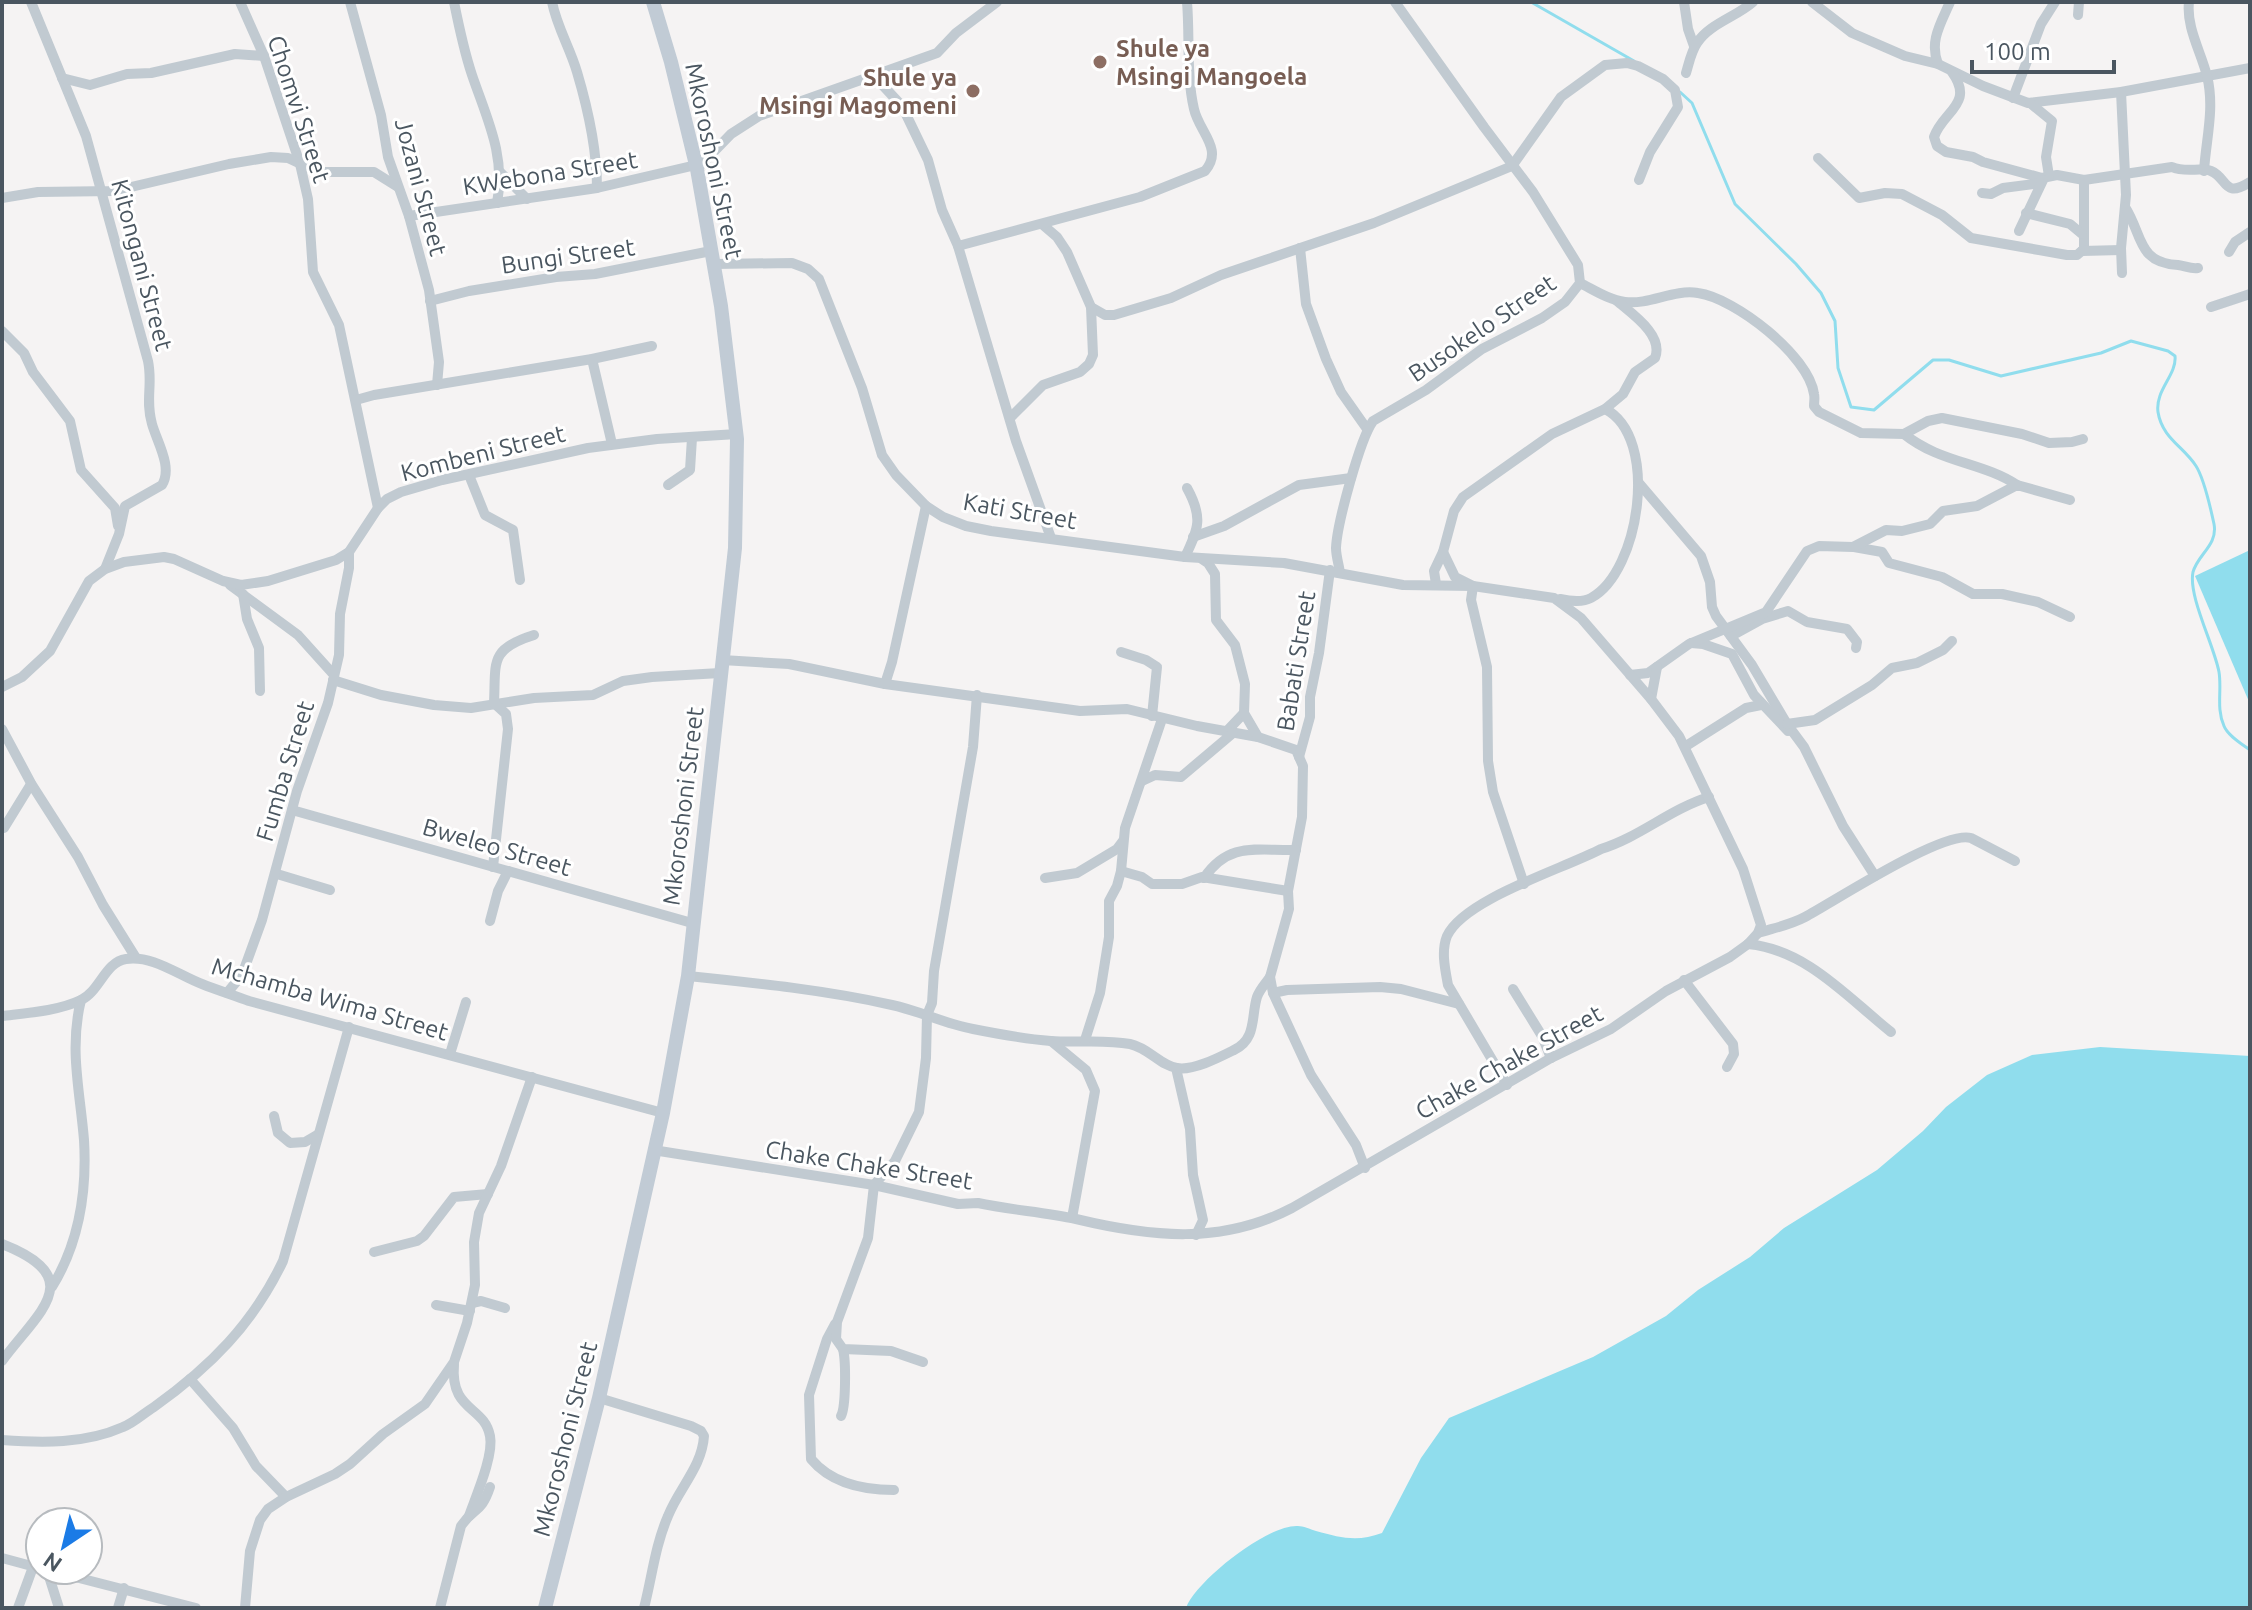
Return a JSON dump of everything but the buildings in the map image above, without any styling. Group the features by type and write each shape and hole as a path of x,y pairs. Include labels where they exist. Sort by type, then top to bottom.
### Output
{"street":[{"name":"Kitongani Street","path":"31,2 86,136 148,361 148,410 167,469 162,485 127,503 105,569"},
{"name":"Chomvi Street","path":"240,2 264,56 300,164 308,199 313,272 339,325 378,508"},
{"name":"Jozani Street","path":"350,2 430,301 439,362 437,385"},
{"path":"454,2 469,65 496,139 500,172 497,203"},
{"path":"552,2 556,21 577,70 595,157 597,188"},
{"name":"Mkoroshoni Street","path":"545,1608 599,1398 663,1113 688,976 735,548 737,434 713,257 696,167 653,2"},
{"path":"696,167 731,134 759,116 937,53 956,33 997,2"},
{"name":"Busokelo Street","path":"1367,429 1377,417 1426,390 1482,349 1554,310 1580,283 1578,265 1533,192 1395,2"},
{"path":"1684,2 1694,46"},
{"path":"1686,73 1694,46 1712,28 1753,2"},
{"path":"1812,2 1852,33 1905,56 1938,64 2030,103 2052,121 2045,179 2019,231"},
{"path":"1938,64 1933,53 1934,41 1950,2"},
{"path":"2013,98 2041,24 2055,2"},
{"path":"2078,15 2079,2"},
{"path":"2189,2 2187,15 2207,75 2212,108 2204,171"},
{"path":"958,246 1043,225 1162,189 1193,177 1212,163 1212,146 1193,107 1186,4"},
{"path":"62,78 90,85 127,74 151,73 235,54 264,56"},
{"path":"1091,307 1105,315 1171,298 1221,275 1429,202 1512,166 1561,97 1605,65 1627,63 1638,66 1669,82 1675,90 1678,105 1650,152 1639,180"},
{"path":"2030,103 2121,92 2250,68"},
{"path":"1951,71 1961,85 1961,94 1934,135 1937,146 1946,152 2045,179"},
{"path":"874,76 902,106 936,183 942,210 958,246 1010,418 1051,538"},
{"path":"2121,92 2125,175 2122,273"},
{"path":"2,198 51,191 100,192 131,188 271,157 288,158 318,172 374,172 398,187"},
{"path":"1818,158 1859,198 1885,193 1902,194 1934,210 1971,238 2067,255 2077,255 2084,249 2084,180"},
{"name":"KWebona Street","path":"409,216 597,188 696,167"},
{"path":"1982,193 1991,194 2003,188 2057,175 2084,180 2172,167 2181,171 2211,171 2231,188 2239,188 2250,182"},
{"path":"500,172 527,199"},
{"path":"2125,207 2149,255 2166,266 2198,268"},
{"path":"2026,213 2070,224 2082,234"},
{"path":"1010,418 1043,385 1080,372 1093,355 1091,307 1067,252 1057,237 1043,225"},
{"path":"2229,252 2235,242 2250,232"},
{"path":"2082,251 2143,246"},
{"path":"1300,248 1306,304 1320,345 1341,392 1367,429 1351,478 1336,550 1335,572 1403,585 1473,586 1568,601 1587,600 1612,576 1627,551 1638,482 1636,461 1627,434 1615,415 1605,409"},
{"name":"Bungi Street","path":"430,301 556,277 713,257"},
{"name":"Kati Street","path":"713,257 792,263 808,269 819,279 862,388 882,455 906,487 943,517 966,526 1185,557 1284,563 1335,572"},
{"path":"1580,283 1629,302 1684,292 1718,299 1742,312 1790,351 1805,374 1814,394 1814,406 1819,412 1861,433 1904,434 1941,456 1994,471 2017,485 2070,500"},
{"path":"2211,307 2229,298 2250,294"},
{"path":"1436,584 1434,571 1443,552 1454,511 1469,492 1505,470 1552,434 1605,409 1623,394 1635,372 1655,358 1658,352 1647,329 1616,299"},
{"path":"2,331 24,353 33,372 70,421 81,470 115,508 119,534"},
{"path":"356,400 652,346"},
{"path":"592,359 612,444"},
{"path":"1904,434 1928,421 1942,418 2022,434 2049,443 2083,439"},
{"name":"Kombeni Street","path":"349,552 378,508 401,492 612,444 737,434"},
{"path":"668,485 690,470 692,438"},
{"path":"469,475 485,515 513,530 520,580"},
{"path":"1193,537 1224,526 1299,485 1351,478"},
{"path":"1638,482 1701,556 1713,593 1713,610 1800,741 1843,826 1875,876"},
{"path":"1853,547 1886,530 1902,531 1930,524 1946,509 1977,506 2017,485"},
{"path":"1185,557 1199,523 1198,511 1187,488"},
{"path":"885,684 926,506"},
{"path":"1764,615 1807,551 1819,546 1882,552 1889,563 1942,577 1973,594 2020,597 2055,608 2070,617"},
{"path":"226,582 241,585 268,581 336,560 349,552"},
{"name":"Fumba Street","path":"227,993 245,967 277,874 292,810 328,703 339,655 340,614 349,552"},
{"path":"1443,552 1455,577 1473,586"},
{"path":"2,687 22,677 50,651 85,586 105,569 139,559 164,557 226,582 243,594 298,635 333,677 365,691 434,705 471,708 534,698 593,695 623,681 721,667 789,664 885,684 1080,711 1127,709 1258,737 1292,747 1299,757 1303,774 1302,817 1288,891 1289,909 1270,977 1256,1000 1252,1030 1243,1044 1198,1066 1176,1068 1143,1047 1109,1041 1051,1041 969,1029 890,1005 798,988 688,976"},
{"path":"1198,557 1208,563 1215,574 1216,620 1235,645 1245,684 1244,713 1258,737"},
{"name":"Babati Street","path":"1299,757 1310,717 1310,697 1335,572"},
{"path":"1473,586 1471,600 1474,618 1487,667 1488,761 1493,792 1524,884"},
{"path":"243,594 247,619 258,644 260,691"},
{"path":"1554,598 1581,618 1651,699 1686,746 1743,869 1761,921 1758,933"},
{"path":"1630,675 1648,673 1689,644 1728,632 1764,615 1788,611 1807,622 1847,629 1857,642 1856,648"},
{"path":"493,867 508,729 506,714 494,703 495,668 506,645 534,635"},
{"path":"1787,724 1815,720 1872,685 1892,668 1917,663 1943,650 1952,641"},
{"path":"1689,644 1703,644 1732,654 1761,705 1800,741"},
{"path":"1085,1040 1100,993 1108,952 1109,901 1121,871 1124,840 1157,717 1157,667 1121,652"},
{"path":"1651,699 1657,667"},
{"path":"894,1490 867,1488 839,1480 819,1468 811,1459 809,1395 827,1339 837,1322 868,1238 874,1185 895,1161 919,1112 925,1071 927,1015 932,1003 934,971 973,747 977,695"},
{"path":"1686,746 1746,708 1761,705"},
{"path":"1142,781 1157,775 1181,777 1229,732 1244,713"},
{"path":"2,729 31,784 78,857 136,958 122,959 111,967 92,992 81,1000 2,1016"},
{"path":"4,828 31,784"},
{"path":"1507,1085 1448,985 1444,967 1447,936 1456,923 1470,911 1524,884 1618,843 1683,805 1709,797"},
{"name":"Bweleo Street","path":"292,810 692,923"},
{"path":"1758,933 1802,918 1900,861 1963,836 2015,861"},
{"path":"1045,878 1077,873 1119,848 1124,840"},
{"path":"1204,878 1213,865 1230,853 1296,850"},
{"path":"490,921 498,891 508,871"},
{"path":"1121,871 1140,876 1152,884 1182,884 1204,878 1288,891"},
{"path":"277,874 330,890"},
{"name":"Chake Chake Street","path":"653,1150 874,1185 958,1204 978,1203 1151,1233 1196,1235 1238,1230 1265,1222 1365,1168 1551,1058 1611,1029 1650,1000 1748,944 1758,933"},
{"path":"1748,944 1769,946 1805,964 1833,982 1891,1032"},
{"name":"Mchamba Wima Street","path":"136,958 151,961 227,993 663,1113"},
{"path":"1270,977 1273,993 1311,1075 1356,1145 1365,1168"},
{"path":"1684,980 1733,1044 1734,1054 1727,1067"},
{"path":"1273,993 1380,987 1459,1004"},
{"path":"1513,989 1542,1036 1551,1058"},
{"path":"2,1361 41,1311 67,1263 82,1202 84,1140 74,1030 81,1000"},
{"path":"450,1054 466,1002"},
{"path":"2,1440 39,1443 76,1439 125,1427 190,1379 226,1347 266,1296 292,1235 317,1134 349,1027"},
{"path":"1051,1041 1086,1070 1095,1091 1072,1218"},
{"path":"1176,1068 1190,1129 1193,1175 1203,1220 1196,1235"},
{"path":"245,1608 250,1551 268,1509 350,1464 434,1394 454,1362 474,1302 476,1224 501,1166 532,1077"},
{"path":"274,1116 278,1133 290,1143 305,1142 317,1134"},
{"path":"374,1252 417,1241 454,1197 488,1194"},
{"path":"2,1244 36,1261 50,1276 52,1287"},
{"path":"436,1305 474,1302 505,1308"},
{"path":"837,1322 836,1339 843,1349 846,1362 843,1381 845,1400 841,1416"},
{"path":"843,1349 891,1351 923,1362"},
{"path":"454,1362 454,1384 459,1396 483,1423 490,1438 469,1516"},
{"path":"190,1379 233,1428 256,1466 286,1497"},
{"path":"434,1394 459,1396"},
{"path":"599,1398 691,1426 703,1433 699,1462 667,1516 644,1608"},
{"path":"440,1608 461,1526 482,1508 490,1487"},
{"path":"2,1558 24,1564"},
{"path":"104,1583 196,1608"},
{"path":"18,1608 28,1586"},
{"path":"52,1586 59,1608"},
{"path":"118,1608 124,1588"}],"water":[{"path":"2250,550 2250,704 2195,576"},
{"path":"2100,1047 2250,1056 2250,1608 1186,1608 1192,1597 1218,1570 1269,1534 1300,1526 1349,1538 1382,1533 1421,1458 1449,1418 1593,1357 1666,1316 1698,1290 1750,1257 1784,1228 1877,1170 1946,1107 1987,1075 2032,1055"}],"waterway":[{"path":"1531,2 1634,61"},
{"path":"1680,92 1692,103 1735,204 1821,293 1835,321 1838,368 1851,407 1874,410 1933,360 1949,360 2001,376 2101,353 2131,341 2168,351 2175,356 2173,370 2160,397 2158,412 2164,429 2196,466 2209,502 2214,524 2213,538 2193,572 2192,582 2219,672 2220,712 2224,726 2250,750"}],"place":[{"name":"Shule ya Msingi Mangoela","path":"1100,62"},
{"name":"Shule ya Msingi Magomeni","path":"973,91"}]}
